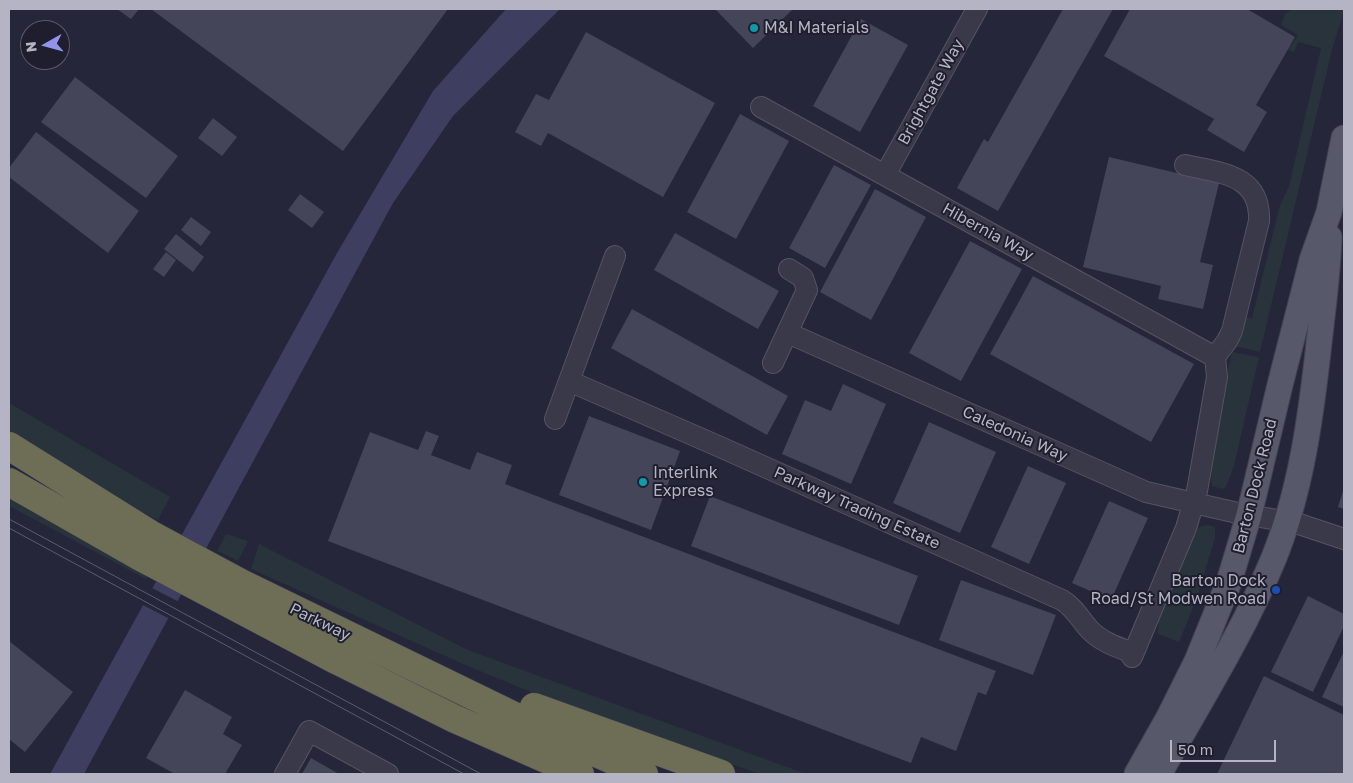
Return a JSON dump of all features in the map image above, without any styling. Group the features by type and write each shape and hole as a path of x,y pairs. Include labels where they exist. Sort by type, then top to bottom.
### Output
{"highway":[{"name":"Parkway","path":"9,446 145,545"},
{"name":"Parkway","path":"9,482 145,545 224,588 336,660 455,720 580,774"},
{"name":"Parkway","path":"224,588 373,648 537,727 644,774"},
{"path":"373,648 720,774"},
{"path":"455,720 556,774"}],"main road":[{"name":"Barton Dock Road","path":"1137,774 1172,711 1196,661 1229,582 1249,515 1312,260 1329,212 1344,138"},
{"name":"Barton Dock Road","path":"1159,774 1261,588 1287,521 1307,436 1314,392 1328,261 1329,212"}],"street":[{"name":"Brightgate Way","path":"885,175 977,9"},
{"name":"Hibernia Way","path":"761,106 1215,357"},
{"path":"1185,165 1240,179 1254,194 1260,208 1257,232 1236,319 1227,341 1215,357 1216,378 1194,503"},
{"path":"555,419 615,256"},
{"path":"773,363 807,290 803,278 789,269"},
{"name":"Caledonia Way","path":"788,333 1136,488 1155,495 1287,521 1344,539"},
{"name":"Parkway Trading Estate","path":"569,381 1062,600 1074,609 1098,638 1132,655 1186,528 1194,503"},
{"path":"285,774 309,731 388,774"}],"shaded area":[{"path":"1292,9 1344,10 1332,50 1260,352 1235,346 1242,316 1252,318 1280,205 1289,186 1321,48 1298,42 1294,52 1288,50 1298,35 1281,25 1285,14"},
{"path":"1232,352 1259,357 1234,466 1226,487 1222,489 1212,486 1211,479 1216,423"},
{"path":"9,403 170,497 158,520 90,488 9,435"},
{"path":"9,488 150,572 146,579 9,506"},
{"path":"1201,526 1215,527 1215,538 1197,598 1179,642 1158,634 1159,614 1196,530"},
{"path":"226,534 248,541 238,561 217,551"},
{"path":"259,544 468,650 806,774 760,774 560,704 463,664 251,569"}],"water":[{"path":"506,9 560,9 453,116 393,203 84,774 50,774 337,253 433,91"}],"pier":[{"path":"150,587 181,603 172,620 141,604"}],"building":[{"path":"117,9 139,9 131,19"},
{"path":"151,9 448,9 343,151"},
{"name":"M&I Materials","path":"715,9 793,9 753,48"},
{"path":"1063,9 1113,9 998,211 957,188 984,139 988,142"},
{"path":"1130,9 1247,9 1295,37 1256,105 1267,112 1244,152 1207,130 1214,119 1104,56"},
{"path":"861,19 908,45 860,132 813,106"},
{"path":"586,32 715,103 663,197 548,133 541,146 515,132 536,94 549,100"},
{"path":"75,77 178,156 146,198 41,122"},
{"path":"740,114 789,141 736,239 687,212"},
{"path":"213,118 237,137 222,156 198,138"},
{"path":"36,132 139,211 108,253 9,177 9,168"},
{"path":"1109,157 1219,183 1200,262 1213,265 1203,309 1158,299 1161,286 1083,267"},
{"path":"834,165 871,185 825,268 789,248"},
{"path":"875,189 926,217 871,320 820,292"},
{"path":"300,194 324,212 312,228 288,210"},
{"path":"191,217 211,232 201,246 181,230"},
{"path":"675,233 779,291 758,329 654,270"},
{"path":"176,234 204,257 193,272 164,249"},
{"path":"970,241 1022,269 961,381 909,353"},
{"path":"166,252 176,260 164,277 153,269"},
{"path":"1033,276 1194,364 1151,442 990,354"},
{"path":"632,309 788,396 767,435 611,348"},
{"path":"843,384 886,404 851,484 782,454 805,400 831,411"},
{"path":"589,416 680,451 651,530 559,495"},
{"path":"929,422 996,452 960,533 893,503"},
{"path":"426,431 439,436 431,455 470,470 477,452 512,465 505,484 996,671 986,695 978,692 956,751 921,737 911,763 328,541 370,432 418,450"},
{"path":"1028,466 1066,483 1029,564 991,547"},
{"path":"1344,488 1344,509 1338,507"},
{"path":"710,496 918,576 899,625 691,546"},
{"path":"1109,501 1148,518 1111,600 1072,583"},
{"path":"961,580 1056,615 1033,675 939,640"},
{"path":"1308,596 1344,614 1344,626 1313,692 1271,672"},
{"path":"9,641 73,692 25,752 9,739"},
{"path":"1344,651 1344,707 1322,697"},
{"path":"1264,676 1344,715 1344,774 1217,774"},
{"path":"185,690 232,717 223,734 242,745 225,774 175,774 146,758"},
{"path":"311,758 339,774 302,774"}],"tram line":[{"path":"9,519 481,774"},
{"path":"9,528 464,774"}],"place":[{"name":"M&I Materials","path":"754,28"},
{"name":"Interlink Express","path":"643,482"},
{"name":"Barton Dock Road/St Modwen Road","path":"1276,590"}]}
